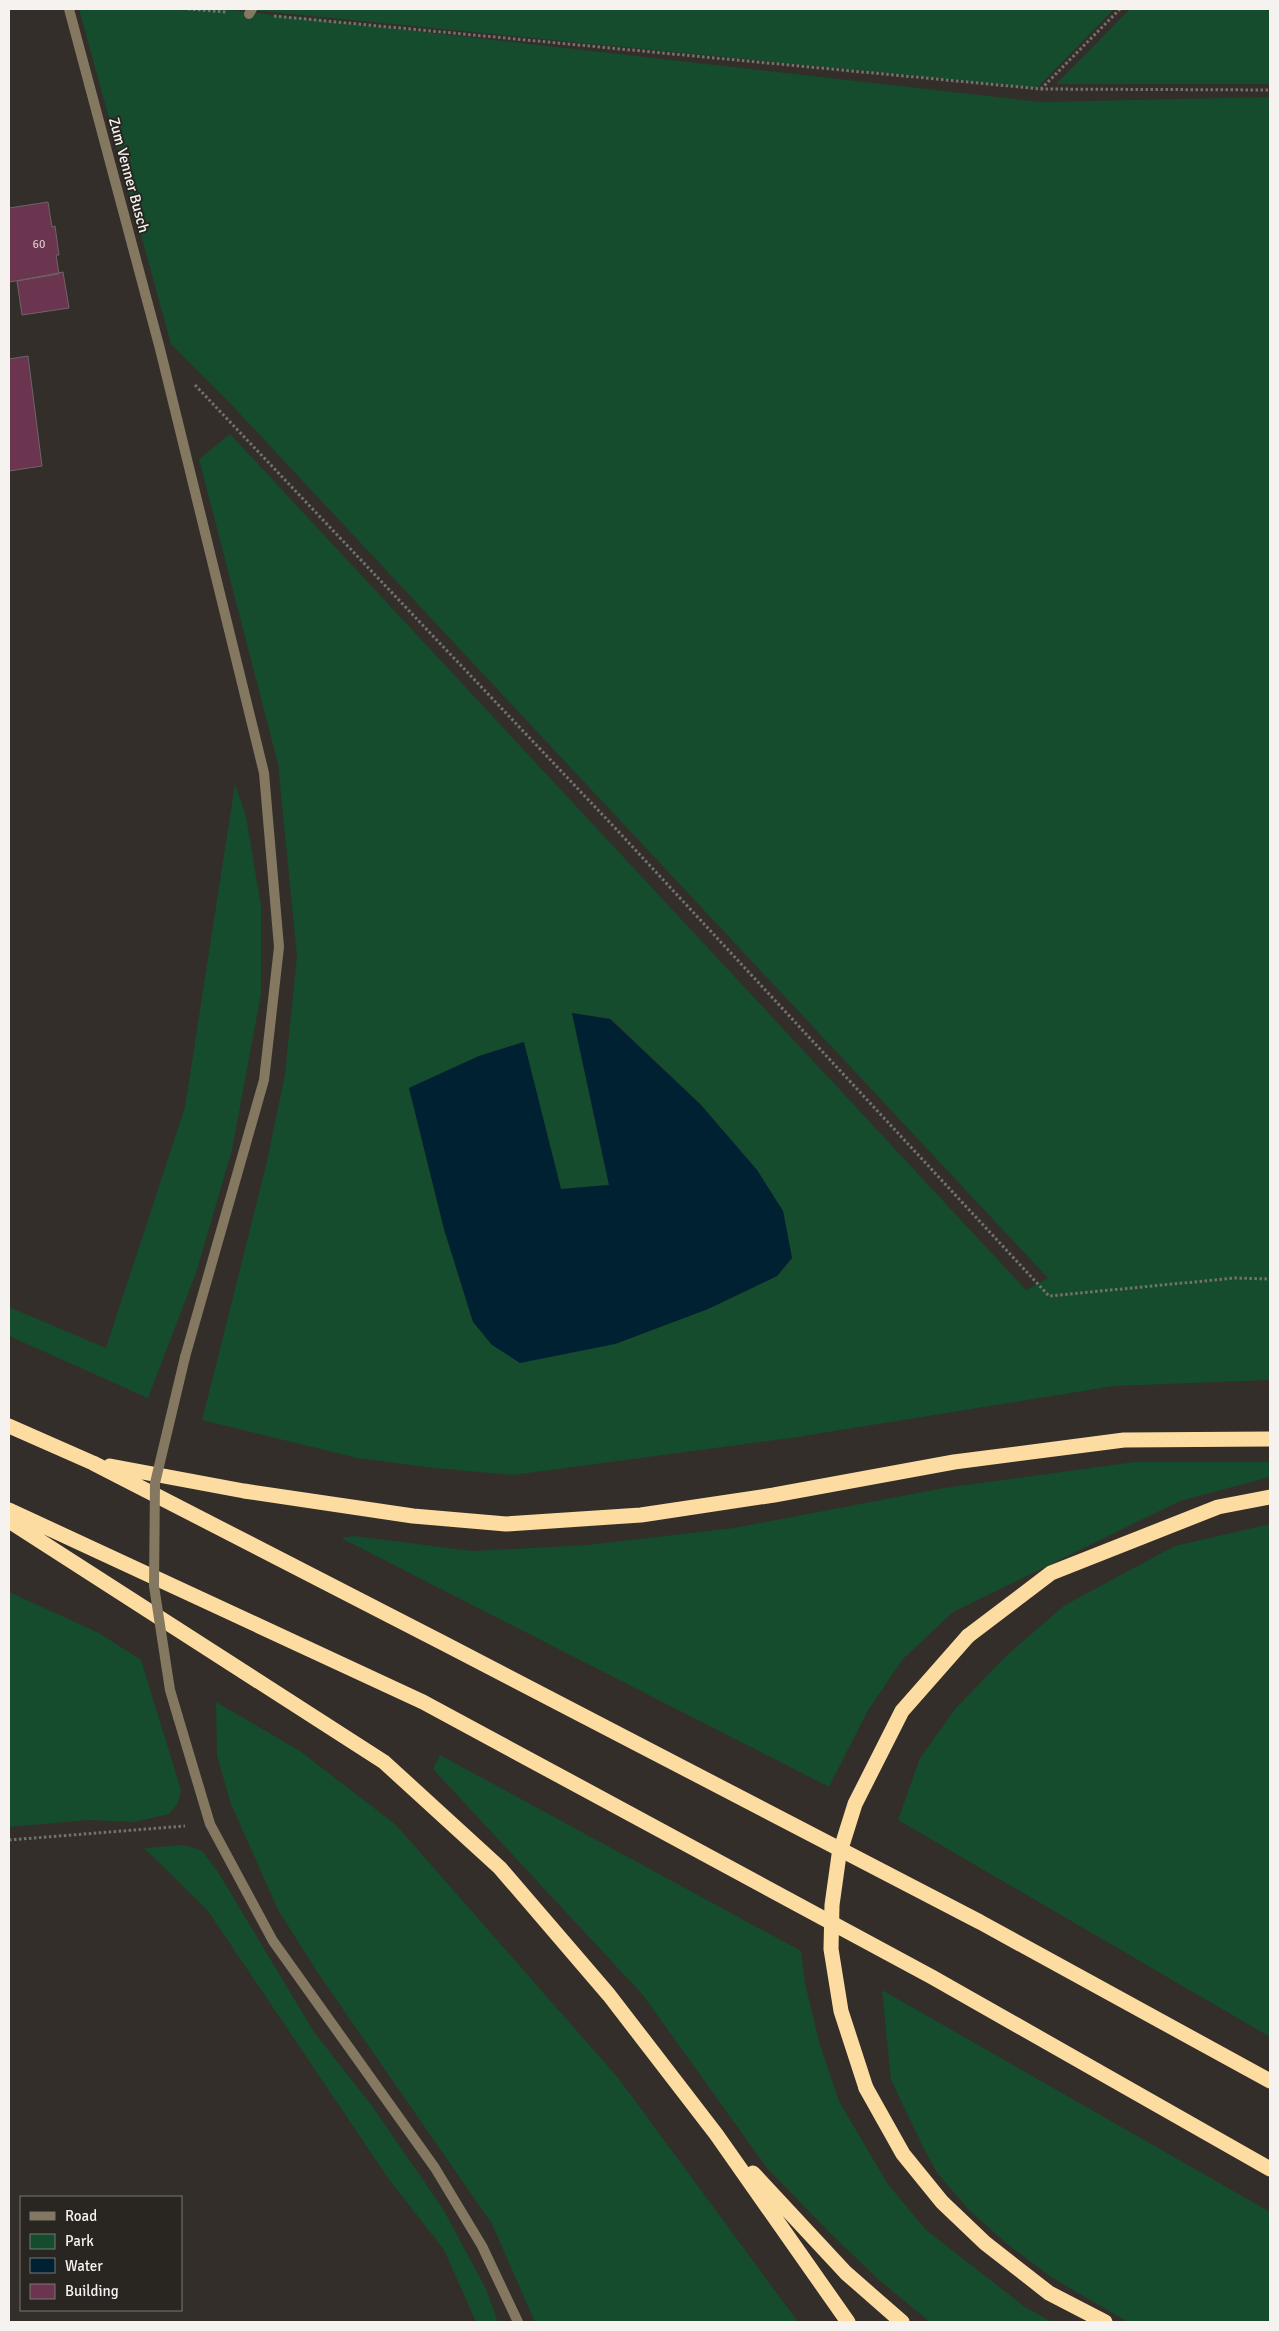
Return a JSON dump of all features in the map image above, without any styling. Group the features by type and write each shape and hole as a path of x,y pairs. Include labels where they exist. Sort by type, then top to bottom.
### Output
{"highway":[{"path":"9,1426 93,1462 971,1918 1270,2082"},
{"path":"93,1462 244,1491 413,1516 506,1524 641,1515 774,1495 954,1462 1124,1440 1270,1439"},
{"path":"1105,2322 1049,2293 985,2243 942,2202 904,2154 866,2088 841,2011 831,1949 832,1905 839,1855 855,1804 902,1711 968,1636 1051,1573 1218,1506 1270,1497"},
{"path":"9,1510 423,1702 932,1977 1270,2169"},
{"path":"9,1521 384,1762 500,1868 608,1995 716,2134 848,2322"},
{"path":"716,2134 846,2272 902,2322"}],"street":[{"name":"Zum Venner Busch","path":"69,9 160,349 264,773 279,948 264,1080 185,1358 155,1483 154,1586 170,1690 210,1824 273,1941 435,2168 482,2246 518,2322"}],"path":[{"path":"188,9 250,11 1041,89 1270,90"},
{"path":"1041,89 1120,9"},
{"path":"160,349 616,828 1049,1296 1235,1278 1270,1279"},
{"path":"9,1840 210,1824"}],"green space":[{"path":"79,9 222,9 1041,102 1270,97 1270,1380 1114,1386 791,1438 513,1475 434,1468 357,1458 202,1420 266,1166 285,1074 297,956 278,764 199,459 230,434 1026,1290 1048,1278 227,400 171,344","holes":["572,1013 611,1019 701,1105 757,1170 783,1211 792,1258 777,1276 708,1309 615,1344 473,1322 444,1229 409,1088 479,1056 523,1042 561,1189 609,1185"]},
{"path":"242,9 1114,9 1037,88"},
{"path":"1130,9 1270,9 1270,84 1056,84"},
{"path":"235,784 246,816 261,906 261,994 232,1150 196,1273 148,1398 9,1336 9,1307 106,1348 185,1107"},
{"path":"1135,1462 1270,1462 1270,1477 1180,1501 953,1612 902,1660 867,1712 829,1787 341,1538 354,1536 472,1551 588,1545 734,1528 944,1488"},
{"path":"1270,1524 1270,2037 898,1820 920,1758 956,1708 1006,1656 1065,1605 1175,1546"},
{"path":"9,1592 99,1633 141,1660 181,1790 178,1803 169,1814 135,1822 88,1820 9,1827"},
{"path":"216,1702 300,1751 396,1825 619,2079 798,2322 535,2322 492,2224 320,1976 278,1910 231,1804 217,1756"},
{"path":"440,1755 801,1951 805,1983 820,2045 839,2101 887,2183 926,2230 1025,2307 1052,2322 930,2322 879,2280 767,2168 642,1994 433,1769"},
{"path":"185,1845 202,1851 218,1872 314,2032 372,2106 443,2209 486,2289 498,2322 476,2322 444,2250 388,2178 208,1911 144,1848"},
{"path":"882,1990 1270,2212 1270,2322 1128,2322 1051,2277 1006,2243 969,2210 938,2174 926,2153 891,2080"}],"water":[{"path":"572,1013 610,1019 701,1105 757,1170 783,1211 792,1258 777,1276 708,1309 615,1344 520,1363 492,1345 473,1322 444,1229 409,1088 479,1056 524,1042 561,1189 609,1185"}],"building":[{"path":"48,202 52,227 55,226 59,255 56,255 59,274 9,282 9,208"},
{"path":"63,272 69,308 22,315 17,281"},
{"path":"28,356 42,466 9,471 9,359"}]}
